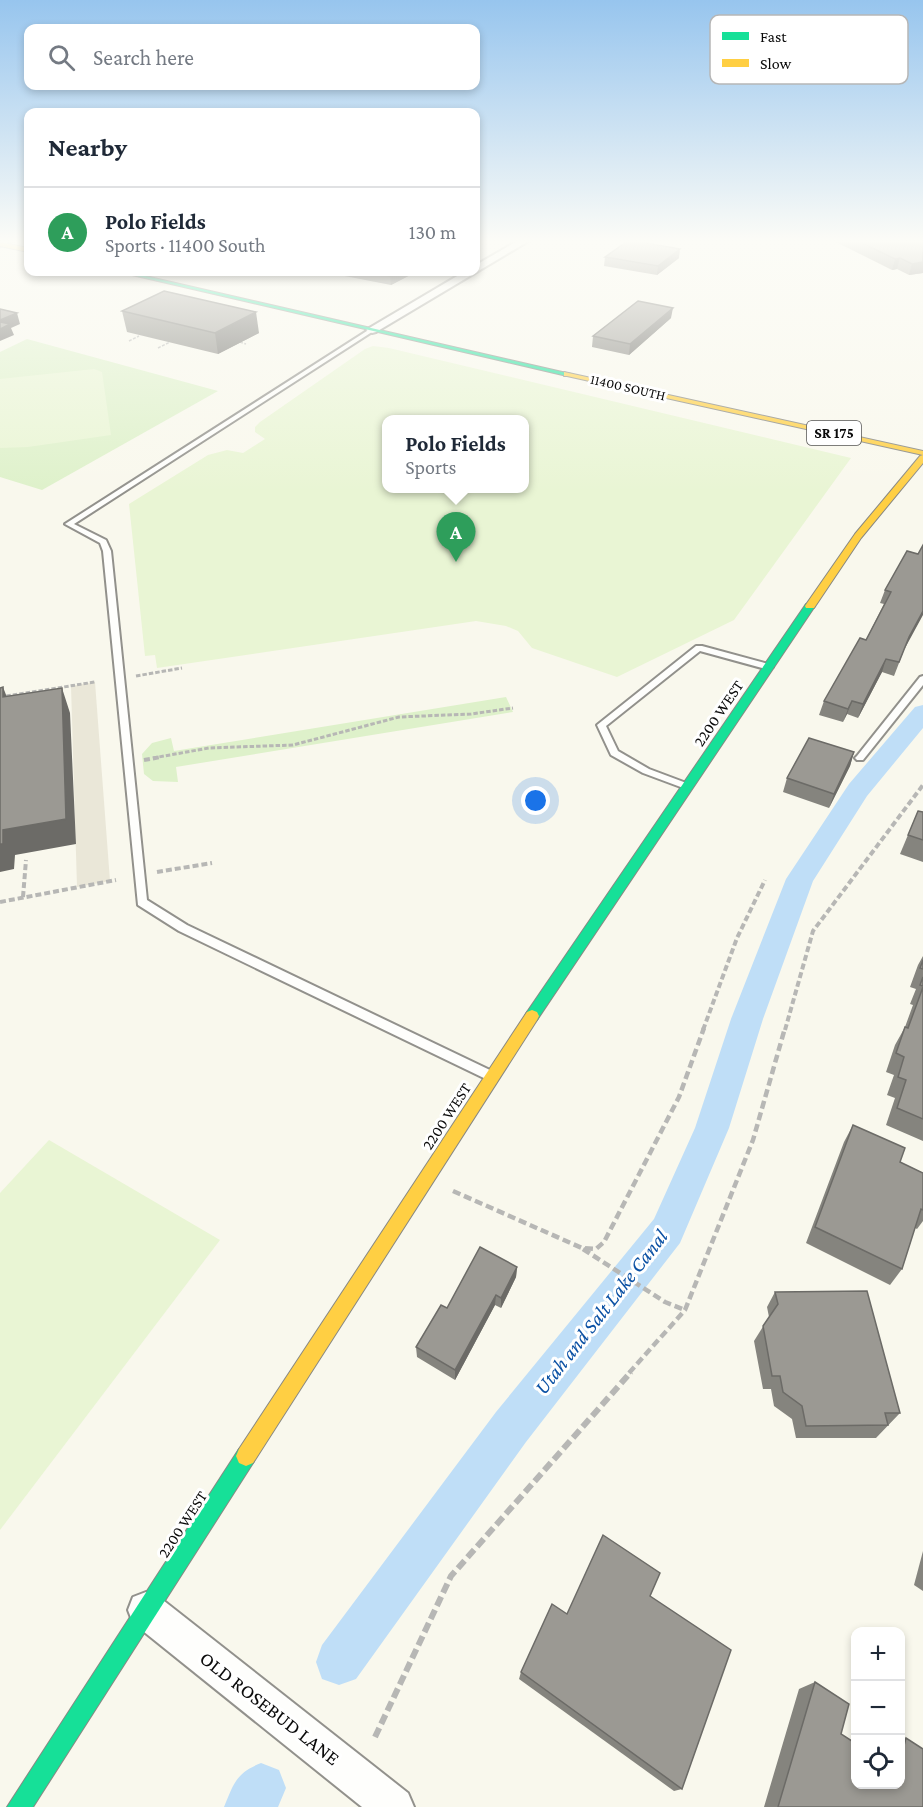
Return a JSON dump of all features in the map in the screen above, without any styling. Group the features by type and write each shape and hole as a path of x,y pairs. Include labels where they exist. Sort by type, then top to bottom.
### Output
{"street":[{"name":"11400 SOUTH","path":"343,323 923,453"},
{"path":"372,330 383,323"},
{"name":"2200 WEST","path":"19,1807 491,1076 858,536 923,458"},
{"name":"OLD ROSEBUD LANE","path":"146,1610 394,1807"}],"lane":[{"path":"372,330 69,524 103,542 106,551 141,902 183,928 491,1076"},
{"path":"687,787 646,771 614,753 601,725 699,648 769,667"},
{"path":"860,758 923,679"}],"path":[{"path":"129,341 139,336"},
{"path":"158,348 170,342"},
{"path":"240,342 246,344"},
{"path":"132,676 182,668"},
{"path":"0,697 95,682"},
{"path":"22,693 22,702"},
{"path":"143,760 209,747 293,745 399,717 471,714 513,708"},
{"path":"375,1737 451,1576 685,1310 753,1140 813,931 923,785"},
{"path":"23,897 26,860"},
{"path":"158,872 212,863"},
{"path":"0,902 116,880"},
{"path":"582,1248 596,1249 604,1242 678,1097 737,938 765,880"},
{"path":"425,1178 582,1248 665,1302 685,1310"}],"green space":[{"path":"27,339 218,391 42,490 0,477 0,352"},
{"path":"373,346 851,458 734,620 617,677 532,648 518,631 506,626 476,621 157,668 155,655 145,656 129,504 208,455 227,450 243,453 265,439 255,432 255,427 365,349"},
{"path":"94,369 102,372 111,435 28,447 0,448 0,379"},
{"path":"506,697 513,712 176,767 178,782 153,781 144,774 142,754 152,743 171,738 174,751"},
{"path":"49,1140 220,1240 0,1530 0,1193"}],"shaded area":[{"path":"95,682 110,881 77,887 71,686"}],"building":[{"path":"0,323 10,324 0,329"},
{"path":"174,323 234,323 215,333"},
{"path":"609,323 655,323 630,344 593,336"},
{"path":"923,545 923,611 899,662 886,659 863,704 852,701 848,709 824,701 860,638 866,640 891,592 885,590 907,551 918,554"},
{"path":"3,687 3,697 62,688 66,819 3,830 3,844 0,844 0,688"},
{"path":"809,738 854,752 834,794 787,778"},
{"path":"918,811 923,812 923,840 908,835"},
{"path":"923,987 923,1119 897,1108 906,1080 898,1077 904,1057 896,1053"},
{"path":"853,1125 905,1148 900,1162 923,1173 923,1210 921,1209 902,1269 815,1227"},
{"path":"480,1247 517,1267 501,1298 496,1295 455,1370 416,1347 441,1305 447,1308"},
{"path":"867,1291 900,1413 885,1413 888,1425 806,1426 802,1406 783,1392 780,1376 772,1376 763,1326 778,1304 775,1292"},
{"path":"603,1535 660,1573 650,1596 731,1650 682,1789 521,1672 552,1604 567,1614"},
{"path":"815,1682 849,1704 841,1734 851,1740 851,1789 905,1789 906,1738 923,1749 923,1807 778,1807"}],"waterway":[{"name":"Utah and Salt Lake Canal","path":"339,1662 511,1427 667,1231 712,1128 747,1019 800,879 858,790 923,712"},
{"name":"Utah and Salt Lake Canal","path":"249,1807 261,1788"}],"traffic: fast":[{"path":"346,323 567,374"},
{"path":"532,1016 810,606"},
{"path":"19,1807 246,1456"}],"traffic: slow":[{"path":"567,374 923,453"},
{"path":"810,606 858,536 923,458"},
{"path":"246,1456 532,1016"}],"place":[{"name":"Polo Fields","path":"456,562"}]}
